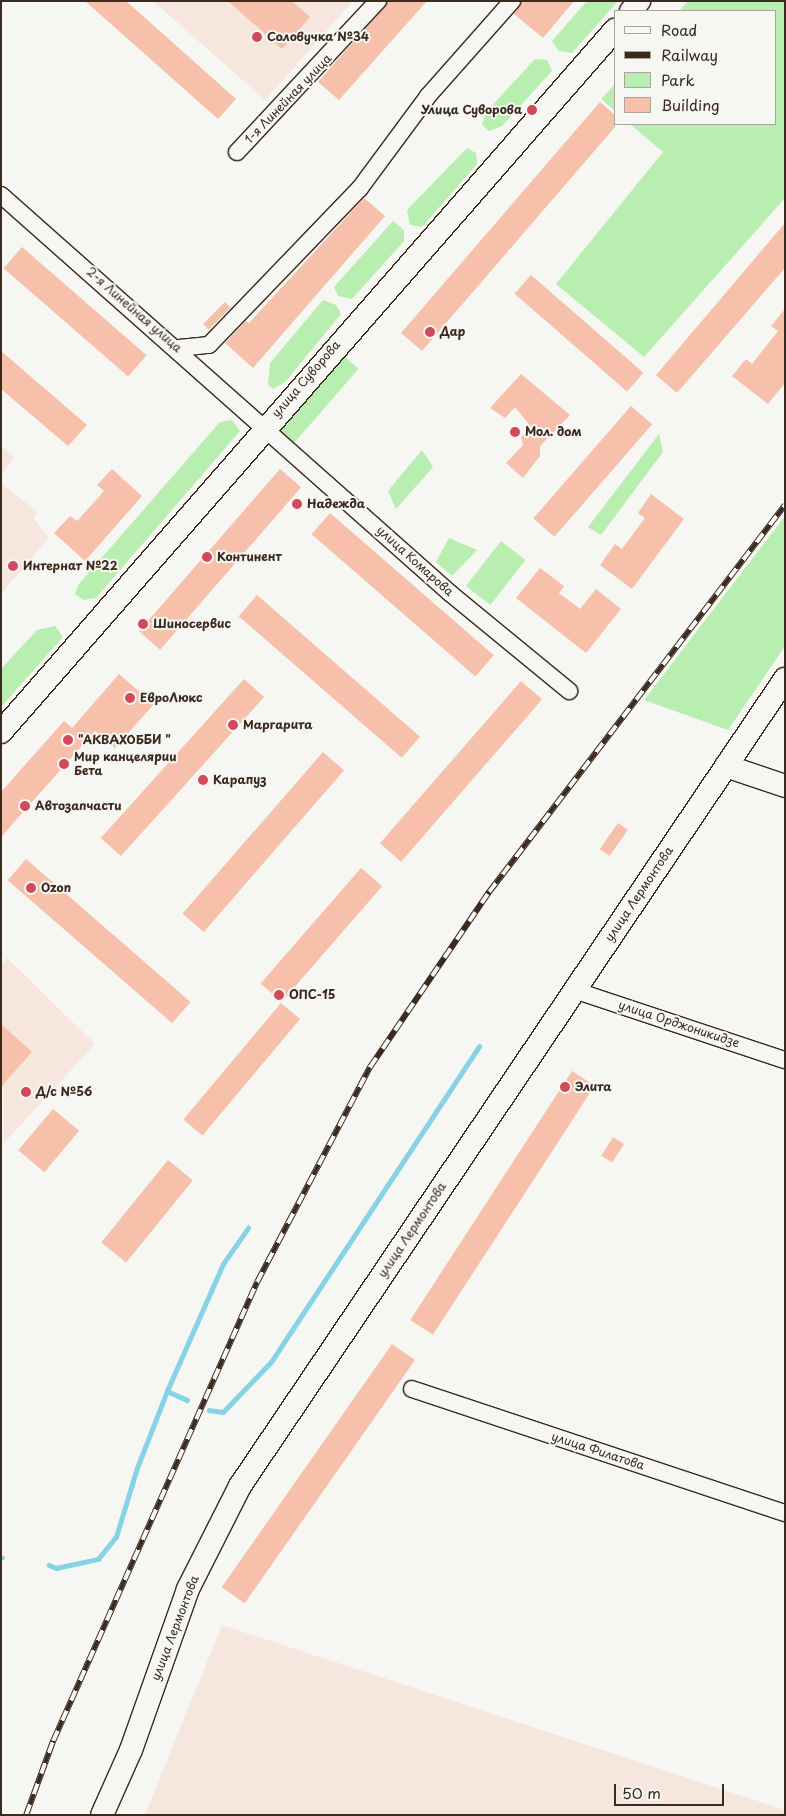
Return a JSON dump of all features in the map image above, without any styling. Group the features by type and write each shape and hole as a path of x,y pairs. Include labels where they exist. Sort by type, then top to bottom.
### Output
{"main road":[{"name":"улица Суворова","path":"1,732 614,31"},
{"name":"улица Лермонтова","path":"102,1815 131,1750 188,1589 240,1486 785,679"},
{"path":"726,766 785,786"}],"street":[{"name":"1-я Линейная улица","path":"237,152 378,1"},
{"path":"179,348 209,344 360,188 428,96 512,1"},
{"name":"2-я Линейная улица","path":"1,194 179,348 265,428"},
{"name":"улица Комарова","path":"265,428 458,600 569,691"},
{"name":"улица Орджоникидзе","path":"574,990 785,1060"},
{"name":"улица Филатова","path":"412,1389 785,1513"}],"shaded area":[{"name":"Соловучка №34","path":"153,1 353,1 265,100"},
{"path":"1,446 15,457 1,476"},
{"name":"Интернат №22","path":"1,483 37,512 34,519 49,538 1,594"},
{"name":"Д/с №56","path":"7,958 95,1044 4,1143 1,965"},
{"path":"222,1625 785,1810 785,1815 145,1815"}],"green space":[{"path":"587,1 618,1 572,53 559,51 552,41"},
{"path":"688,1 785,1 785,198 644,357 556,284 663,152 631,125 776,125 776,10 680,10"},
{"path":"535,59 547,60 552,71 502,126 489,131 482,125 486,112"},
{"path":"614,85 614,110 601,99"},
{"path":"467,148 476,153 477,164 422,227 410,225 407,210"},
{"path":"393,221 404,230 404,241 352,299 338,296 334,287"},
{"path":"323,300 336,305 341,314 285,382 273,389 268,385 270,363"},
{"path":"345,357 359,369 294,443 281,431"},
{"path":"232,420 240,431 96,598 84,600 75,594 78,585 220,422"},
{"path":"659,434 663,452 601,535 588,527"},
{"path":"422,450 433,467 396,509 388,491"},
{"path":"785,516 785,646 728,730 644,700"},
{"path":"449,538 477,550 452,576 436,562"},
{"path":"501,541 525,560 490,605 466,586"},
{"path":"55,626 63,637 1,707 1,669 37,630"}],"building":[{"path":"85,1 126,1 236,99 218,119"},
{"path":"228,1 292,1 310,17 282,49"},
{"path":"389,1 427,1 339,100 318,82"},
{"path":"522,1 574,1 543,38 514,14"},
{"path":"600,102 614,114 615,127 422,351 401,333"},
{"path":"364,198 385,216 253,368 225,343 246,321 249,323"},
{"path":"785,223 785,268 677,393 656,375"},
{"path":"22,247 147,355 128,376 4,268"},
{"path":"531,275 643,373 627,392 515,294"},
{"path":"225,302 231,308 209,330 203,324"},
{"path":"785,309 785,383 768,404 732,376 746,359 752,364 778,331 771,326"},
{"path":"1,351 87,425 68,446 1,389"},
{"path":"521,374 570,415 540,446 540,456 523,478 506,463 523,445 521,437 532,428 515,407 505,418 490,408"},
{"path":"631,406 652,424 554,537 533,518"},
{"path":"112,469 142,496 85,561 54,533 70,516 77,521 104,491 97,485"},
{"path":"280,469 301,487 160,650 139,631"},
{"path":"651,494 684,519 632,589 600,565 615,544 622,549 645,518 638,513"},
{"path":"330,513 494,655 475,676 312,534"},
{"path":"540,568 564,586 559,593 580,609 596,589 621,609 586,653 516,598"},
{"path":"257,595 420,737 402,758 239,616"},
{"path":"119,674 154,704 115,748 95,731 1,837 1,792 64,721 72,728"},
{"path":"244,679 264,697 121,856 101,838"},
{"path":"521,681 542,699 401,862 380,843"},
{"path":"323,752 344,770 204,932 183,914"},
{"path":"618,823 628,830 609,856 600,849"},
{"path":"26,859 191,1002 172,1023 8,880"},
{"path":"361,868 382,886 282,1002 261,983"},
{"path":"281,1003 300,1019 202,1136 183,1119"},
{"path":"1,1024 32,1052 1,1087"},
{"path":"572,1071 595,1086 433,1335 410,1320"},
{"path":"53,1109 79,1131 44,1172 18,1150"},
{"path":"613,1137 624,1144 612,1163 601,1156"},
{"path":"168,1160 193,1180 126,1263 101,1242"},
{"path":"392,1344 415,1360 245,1603 222,1587"}],"waterway":[{"path":"209,1410 223,1412 271,1362 479,1046"},
{"path":"49,1565 56,1568 98,1559 116,1537 137,1468 167,1391 223,1264 248,1228"},
{"path":"167,1391 187,1400"}],"railway":[{"path":"26,1815 53,1741 257,1282 370,1067 489,892 785,505"}],"place":[{"name":"Соловучка №34","path":"257,37"},
{"name":"Улица Суворова","path":"532,110"},
{"name":"Дар","path":"430,332"},
{"name":"Мол. дом","path":"515,432"},
{"name":"Надежда","path":"297,504"},
{"name":"Континент","path":"207,557"},
{"name":"Интернат №22","path":"13,566"},
{"name":"Шиносервис","path":"143,624"},
{"name":"ЕвроЛюкс","path":"130,698"},
{"name":"Маргарита","path":"233,725"},
{"name":"\"АКВАХОББИ \"","path":"68,740"},
{"name":"Мир канцелярии Бета","path":"64,764"},
{"name":"Карапуз","path":"203,780"},
{"name":"Автозапчасти","path":"25,806"},
{"name":"Ozon","path":"31,888"},
{"name":"ОПС-15","path":"279,995"},
{"name":"Элита","path":"565,1087"},
{"name":"Д/с №56","path":"26,1092"}]}
